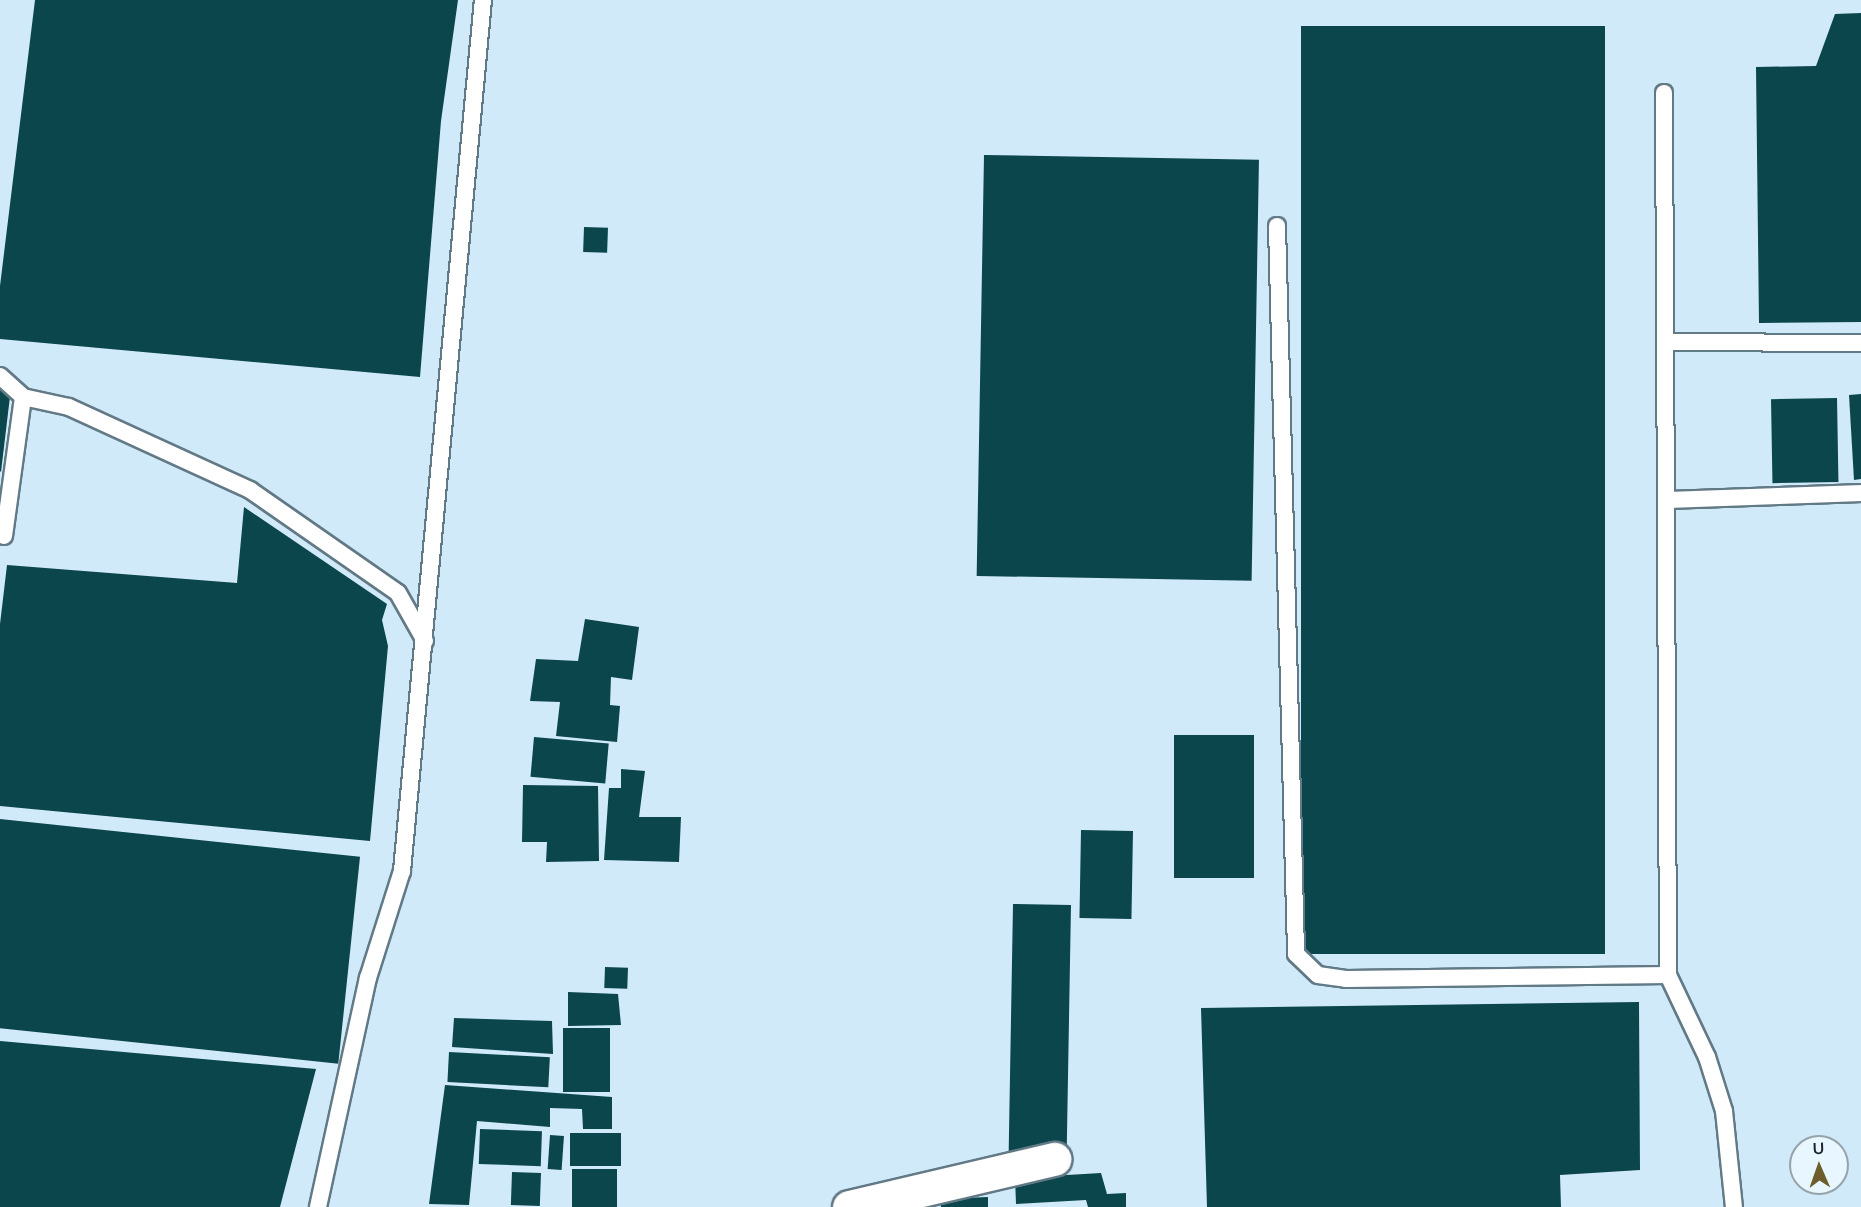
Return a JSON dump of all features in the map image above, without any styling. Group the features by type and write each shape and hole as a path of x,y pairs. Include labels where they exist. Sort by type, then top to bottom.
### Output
{"street":[{"path":"849,1207 1054,1159"}],"lane":[{"path":"318,1207 369,978 402,871 483,0"},
{"path":"1664,93 1670,500 1668,975 1707,1057 1724,1111 1734,1207"},
{"path":"1277,226 1296,954 1318,975 1346,979 1668,975"},
{"path":"1667,342 1861,343"},
{"path":"0,376 23,398 69,407 250,490 398,593 425,641"},
{"path":"4,536 23,398"},
{"path":"1670,500 1861,493"}],"building":[{"path":"35,0 458,0 441,121 420,377 0,339 0,286"},
{"path":"1861,13 1861,322 1759,323 1756,67 1816,66 1835,14"},
{"path":"1301,26 1605,26 1605,954 1301,954"},
{"path":"984,155 1259,160 1252,581 977,576"},
{"path":"584,227 608,228 607,253 583,252"},
{"path":"0,387 11,388 1,472 0,471"},
{"path":"1861,394 1861,479 1854,480 1849,395"},
{"path":"1837,398 1838,482 1772,483 1771,399"},
{"path":"244,507 387,604 382,620 388,646 370,841 0,806 0,624 7,565 237,583"},
{"path":"585,619 639,627 632,680 611,677 610,705 620,706 617,742 556,736 560,702 530,701 536,659 578,661"},
{"path":"1174,735 1254,735 1254,878 1174,878"},
{"path":"534,737 609,744 605,783 531,777"},
{"path":"621,769 645,771 639,817 681,817 679,862 604,860 609,788 621,788"},
{"path":"523,785 598,786 599,861 546,862 547,842 522,842"},
{"path":"0,819 360,857 338,1064 0,1028"},
{"path":"1081,830 1133,831 1131,919 1079,918"},
{"path":"1013,904 1071,905 1067,1154 1009,1153"},
{"path":"605,967 628,968 627,989 604,988"},
{"path":"568,992 618,994 621,1025 568,1026"},
{"path":"1639,1002 1640,1170 1560,1175 1561,1207 1207,1207 1201,1008"},
{"path":"454,1018 552,1021 553,1054 452,1047"},
{"path":"563,1028 610,1028 610,1092 563,1092"},
{"path":"0,1041 316,1069 280,1207 0,1207"},
{"path":"449,1052 550,1057 548,1087 447,1082"},
{"path":"445,1085 612,1097 612,1129 583,1129 582,1109 550,1108 550,1127 477,1121 469,1205 429,1204"},
{"path":"480,1129 542,1131 541,1166 479,1164"},
{"path":"570,1133 621,1133 621,1166 570,1166"},
{"path":"550,1135 564,1136 562,1170 548,1169"},
{"path":"572,1169 617,1169 617,1207 572,1207"},
{"path":"512,1172 541,1173 540,1206 511,1205"},
{"path":"1101,1173 1107,1194 1126,1193 1126,1207 1088,1207 1086,1200 1016,1204 1015,1178"},
{"path":"988,1197 988,1207 941,1207 940,1199"}]}
